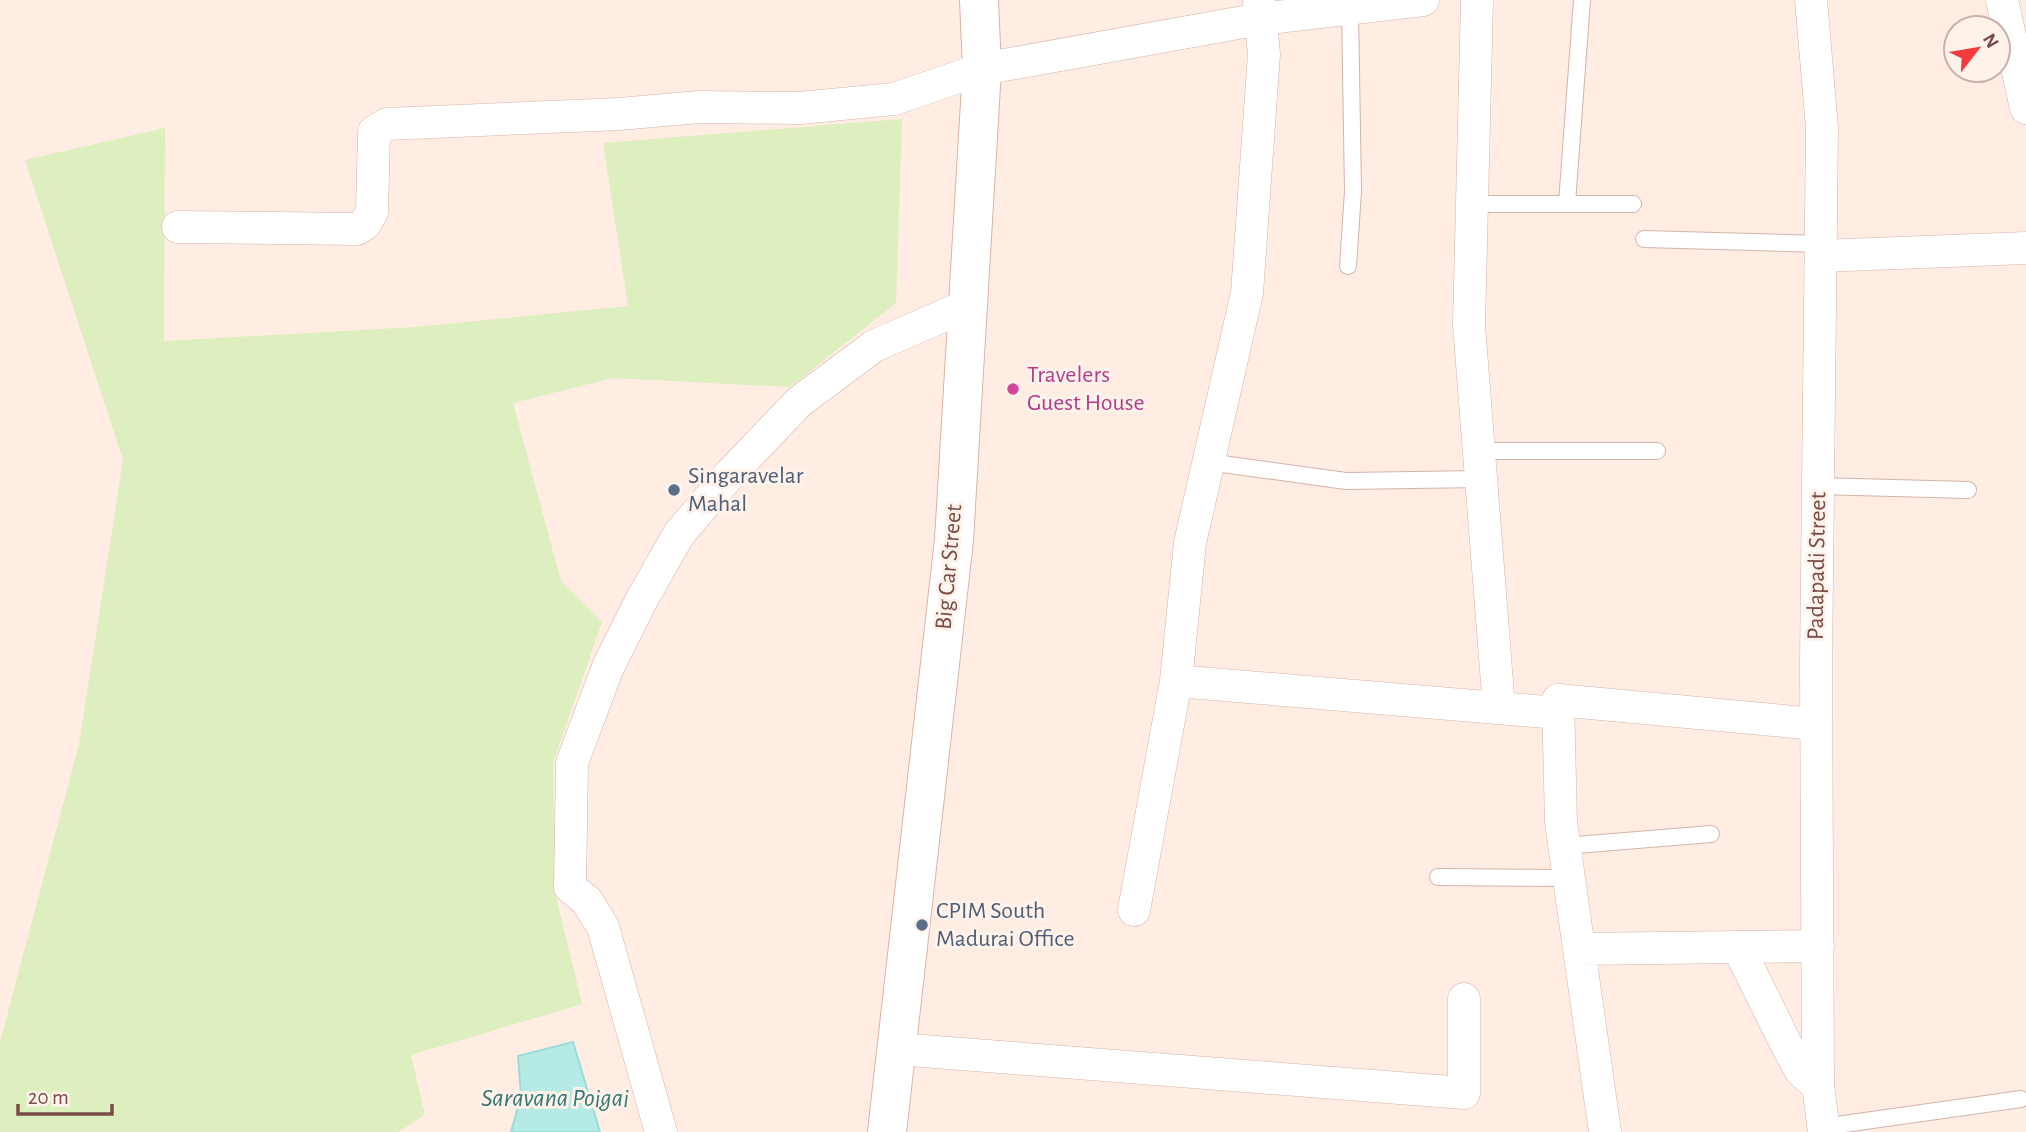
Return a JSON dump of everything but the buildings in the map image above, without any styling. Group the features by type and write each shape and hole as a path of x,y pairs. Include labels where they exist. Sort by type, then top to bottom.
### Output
{"street":[{"name":"Big Car Street","path":"887,1132 954,541 982,69 979,0"},
{"path":"178,227 357,229 365,224 372,212 374,132 387,124 619,114 699,107 800,108 894,99 982,69 1259,9 1423,0"},
{"path":"1477,0 1469,325 1499,708"},
{"name":"Padapadi Street","path":"1811,0 1822,128 1816,724 1818,1086 1823,1130"},
{"path":"2002,0 2026,108"},
{"path":"1134,910 1177,681 1190,543 1247,293 1264,54 1259,9"},
{"path":"1821,250 2026,248"},
{"path":"661,1132 603,928 587,901 570,887 572,763 576,751 608,667 642,599 679,534 731,473 799,402 874,346 968,305"},
{"path":"1177,681 1558,713"},
{"path":"1605,1132 1561,822 1558,700 1816,724"},
{"path":"1579,949 1818,946"},
{"path":"1738,947 1801,1071 1818,1086"},
{"path":"897,1049 1464,1093 1464,999"}],"lane":[{"path":"1567,204 1582,0"},
{"path":"1348,266 1365,5"},
{"path":"1472,204 1633,204"},
{"path":"1643,239 1821,250"},
{"path":"1208,462 1346,481 1480,465 1657,451"},
{"path":"1818,486 1968,490"},
{"path":"1564,846 1711,834"},
{"path":"1438,877 1569,878"},
{"path":"1823,1130 2021,1099"}],"green space":[{"path":"902,119 896,303 790,387 613,378 513,403 561,581 602,622 553,763 555,892 582,1004 411,1055 425,1115 398,1132 0,1132 0,1042 79,744 123,460 25,160 165,128 164,341 415,327 628,306 603,143"}],"water":[{"name":"Saravana Poigai","path":"573,1042 600,1132 511,1132 521,1096 518,1056"}],"place":[{"name":"Travelers Guest House","path":"1013,389"},
{"name":"Singaravelar Mahal","path":"674,490"},
{"name":"CPIM South Madurai Office","path":"922,925"}]}
